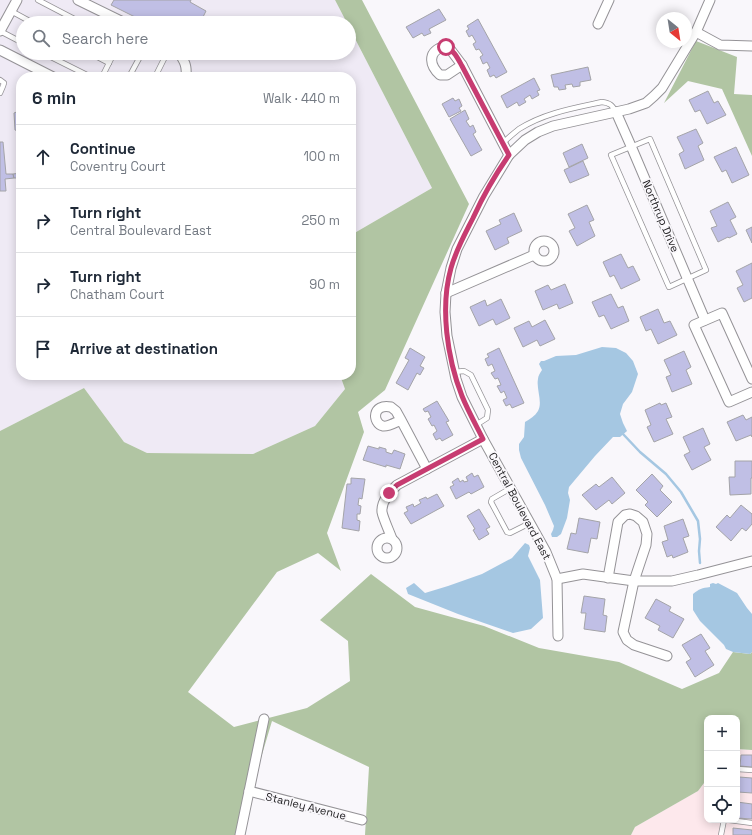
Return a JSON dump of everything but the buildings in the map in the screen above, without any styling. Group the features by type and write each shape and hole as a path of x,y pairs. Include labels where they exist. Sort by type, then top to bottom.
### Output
{"street":[{"path":"0,31 17,0"},
{"path":"78,0 111,16"},
{"path":"598,24 609,0"},
{"name":"Central Boulevard East","path":"558,636 557,579 546,552 483,439 462,397 454,372 447,336 445,312 446,293 451,268 457,249 484,196 509,155 525,140 538,132 553,126 629,109 646,103 662,88 696,32 710,0"},
{"path":"696,32 720,45 752,46"},
{"path":"0,50 16,58"},
{"path":"20,60 43,72"},
{"path":"184,60 187,72"},
{"path":"462,66 509,155"},
{"name":"Northrup Drive","path":"616,112 705,320"},
{"path":"446,293 534,255"},
{"path":"752,379 722,313 694,325 729,402 752,392"},
{"path":"401,420 427,469"},
{"path":"392,539 382,512 384,501 389,493 397,485 483,439"},
{"path":"608,578 618,522 625,515 630,514 636,516 643,522 647,534 646,545 634,581 623,632 627,640 634,645 666,656"},
{"path":"557,579 583,574 634,581 672,581 752,561"},
{"path":"240,835 264,719"},
{"name":"Stanley Avenue","path":"249,791 362,820"}],"lane":[{"path":"38,0 69,16"},
{"path":"11,11 20,16"},
{"path":"0,31 16,39"},
{"path":"57,60 81,72"},
{"path":"103,60 109,63"},
{"path":"104,72 110,60"},
{"path":"132,72 138,60"},
{"path":"158,72 164,60"},
{"path":"0,80 4,83 0,93"},
{"path":"503,143 519,129 536,120 553,114 602,102 612,106 616,112"},
{"path":"650,138 706,270 669,287 611,155 631,146 650,138"},
{"path":"454,372 464,371 471,375 488,410 487,418 476,425"},
{"path":"511,488 492,499 491,502 507,532 510,533 530,523"},
{"path":"740,769 752,770"},
{"path":"740,821 752,823"},
{"path":"721,835 723,823"}],"shaded area":[{"path":"0,0 335,0 343,16 16,16 16,60 356,60 356,41 432,188 356,232 356,72 16,72 16,380 342,380 345,389 315,426 253,454 147,453 124,442 84,388 0,431"},
{"path":"740,749 752,750 752,835 631,835 635,827 698,791 704,783 704,823 740,823"}],"green space":[{"path":"335,0 362,0 469,204 385,390 358,412 364,432 327,533 341,571 318,553 277,572 188,692 234,727 307,708 350,681 348,641 320,620 371,574 415,607 484,626 539,648 619,662 682,689 719,673 733,652 750,654 752,652 752,750 740,749 740,715 704,715 704,783 698,791 635,827 631,835 365,835 369,767 272,721 238,835 0,835 0,431 84,388 124,442 147,453 253,454 315,426 345,389 342,380 356,380 356,232 432,188 356,41 356,16 343,16"},
{"path":"696,41 737,57 734,94 752,95 752,156 722,89 688,81 664,103"}],"water":[{"path":"602,347 616,348 626,353 633,361 638,374 632,392 623,404 620,414 627,431 620,437 613,437 569,487 568,493 570,500 567,518 561,534 557,537 552,537 551,534 554,526 521,458 519,450 519,444 524,437 525,422 531,419 538,411 540,404 538,377 542,370 539,364 541,361 556,356 576,355"},
{"path":"525,543 529,545 530,548 528,556 540,580 543,618 531,629 513,633 458,614 408,594 406,588 414,583 425,593 482,574 512,558"},
{"path":"718,583 737,593 752,614 752,652 750,654 733,652 726,649 724,645 700,621 693,610 693,594 701,589 710,587 710,584"}],"waterway":[{"path":"623,434 640,452 666,474 681,492 698,521 700,563"}],"route":[{"path":"389,493 397,485 483,439 462,397 456,379 447,336 445,312 446,293 451,268 457,249 484,196 509,155 455,54 446,47"}]}
